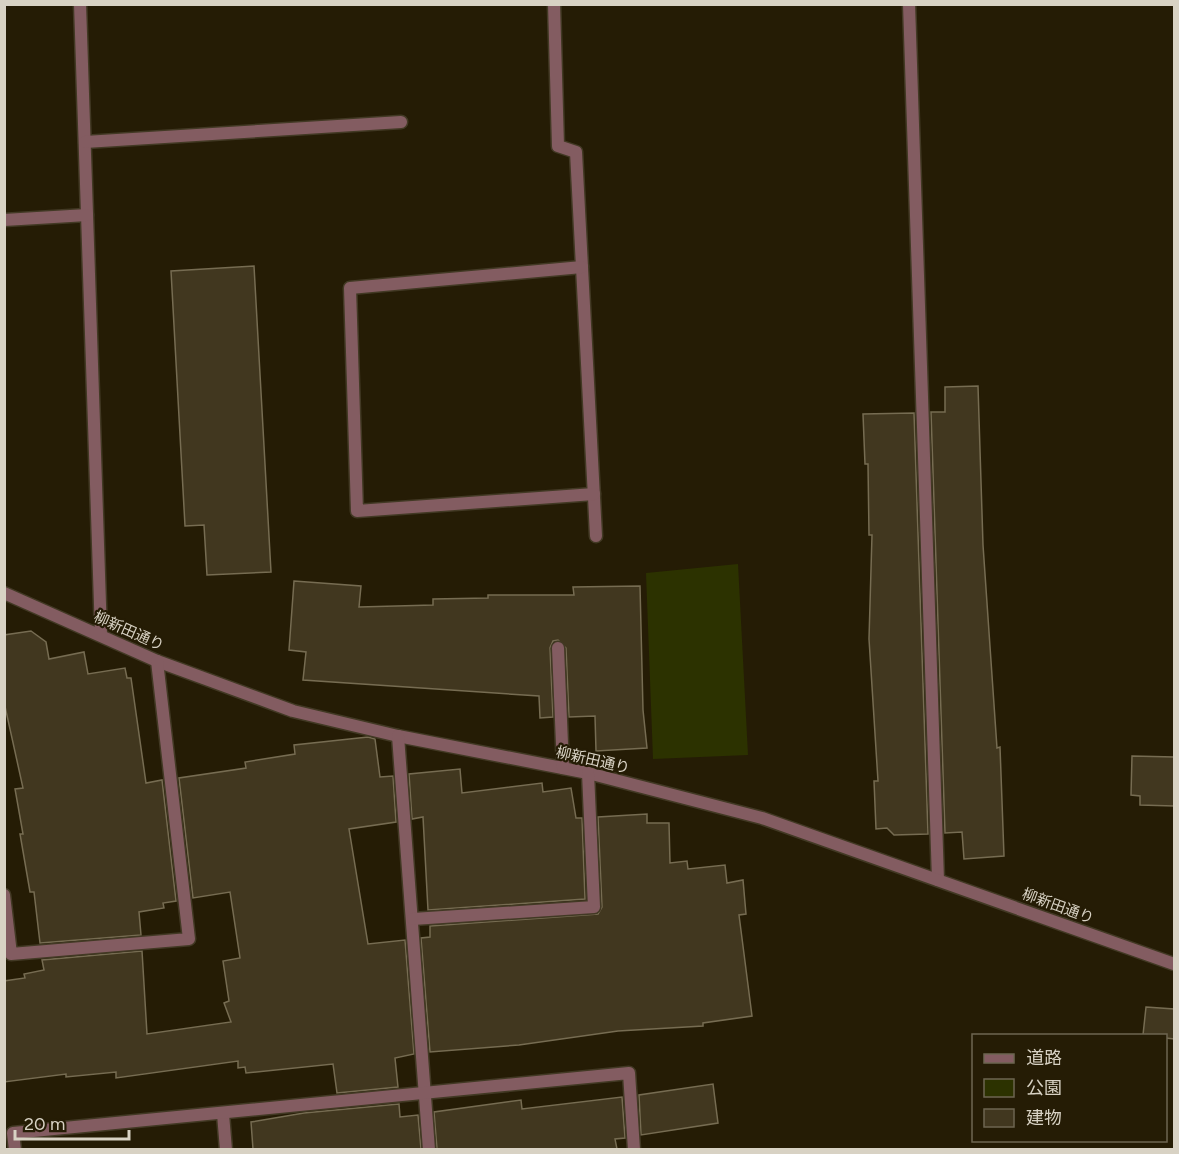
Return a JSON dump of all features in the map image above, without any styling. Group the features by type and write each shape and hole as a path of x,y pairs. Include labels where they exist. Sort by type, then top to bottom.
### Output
{"street":[{"path":"80,4 101,634"},
{"path":"554,4 558,146 576,152 596,536"},
{"path":"909,4 938,880"},
{"path":"85,142 401,122"},
{"path":"4,220 87,214"},
{"path":"582,267 350,288 357,511 594,494"},
{"name":"柳新田通り","path":"4,594 101,634 157,661 294,711 398,736 588,773 762,818 1174,964"},
{"path":"558,648 563,768"},
{"path":"4,895 11,954 189,939 157,661"},
{"path":"398,736 429,1149"},
{"path":"413,919 594,907 588,773"},
{"path":"15,1149 13,1132 223,1114 629,1073 634,1149"},
{"path":"223,1114 226,1149"}],"green space":[{"path":"738,564 748,755 653,759 646,573"}],"building":[{"path":"254,266 271,572 207,575 204,525 185,526 171,271"},
{"path":"978,386 983,545 997,748 1000,747 1004,856 964,859 962,832 945,833 931,412 945,412 945,387"},
{"path":"914,413 928,834 894,835 887,828 876,829 874,781 878,781 869,639 872,535 869,535 868,464 865,464 863,414"},
{"path":"294,581 361,586 359,607 433,605 433,599 488,598 488,595 574,595 573,587 640,586 643,710 647,748 596,751 595,716 569,717 566,648 558,640 553,641 550,648 553,717 540,718 539,696 303,680 306,652 289,650"},
{"path":"31,631 46,642 49,659 84,652 88,674 125,668 127,678 131,678 146,783 162,780 176,901 163,903 164,908 139,912 141,935 40,943 34,892 30,892 20,834 23,834 15,789 23,788 4,702 4,635"},
{"path":"368,737 375,739 380,777 393,776 396,822 349,829 368,944 405,940 414,1054 395,1058 398,1087 337,1093 333,1064 246,1073 245,1067 238,1068 238,1061 116,1078 116,1072 66,1077 66,1074 4,1082 4,981 25,978 24,974 44,970 42,960 142,951 147,1034 231,1022 224,1003 229,1001 223,961 240,958 230,892 193,898 179,778 246,768 245,762 295,754 294,745"},
{"path":"1132,756 1174,757 1174,806 1140,805 1140,796 1131,795"},
{"path":"460,769 462,793 542,783 543,792 571,788 576,818 582,818 585,899 428,910 423,817 412,819 409,774"},
{"path":"647,814 647,823 669,823 670,863 687,861 688,869 725,865 727,883 743,880 746,914 739,915 752,1016 703,1023 703,1026 618,1031 519,1045 430,1052 421,938 430,937 430,926 598,914 602,907 598,817"},
{"path":"1146,1007 1174,1009 1174,1039 1167,1038 1167,1034 1143,1034"},
{"path":"713,1084 718,1123 641,1135 639,1095"},
{"path":"622,1097 625,1138 615,1139 617,1149 437,1149 434,1112 521,1100 522,1109"},
{"path":"399,1104 400,1117 418,1115 421,1149 253,1149 251,1122 304,1113"}]}
